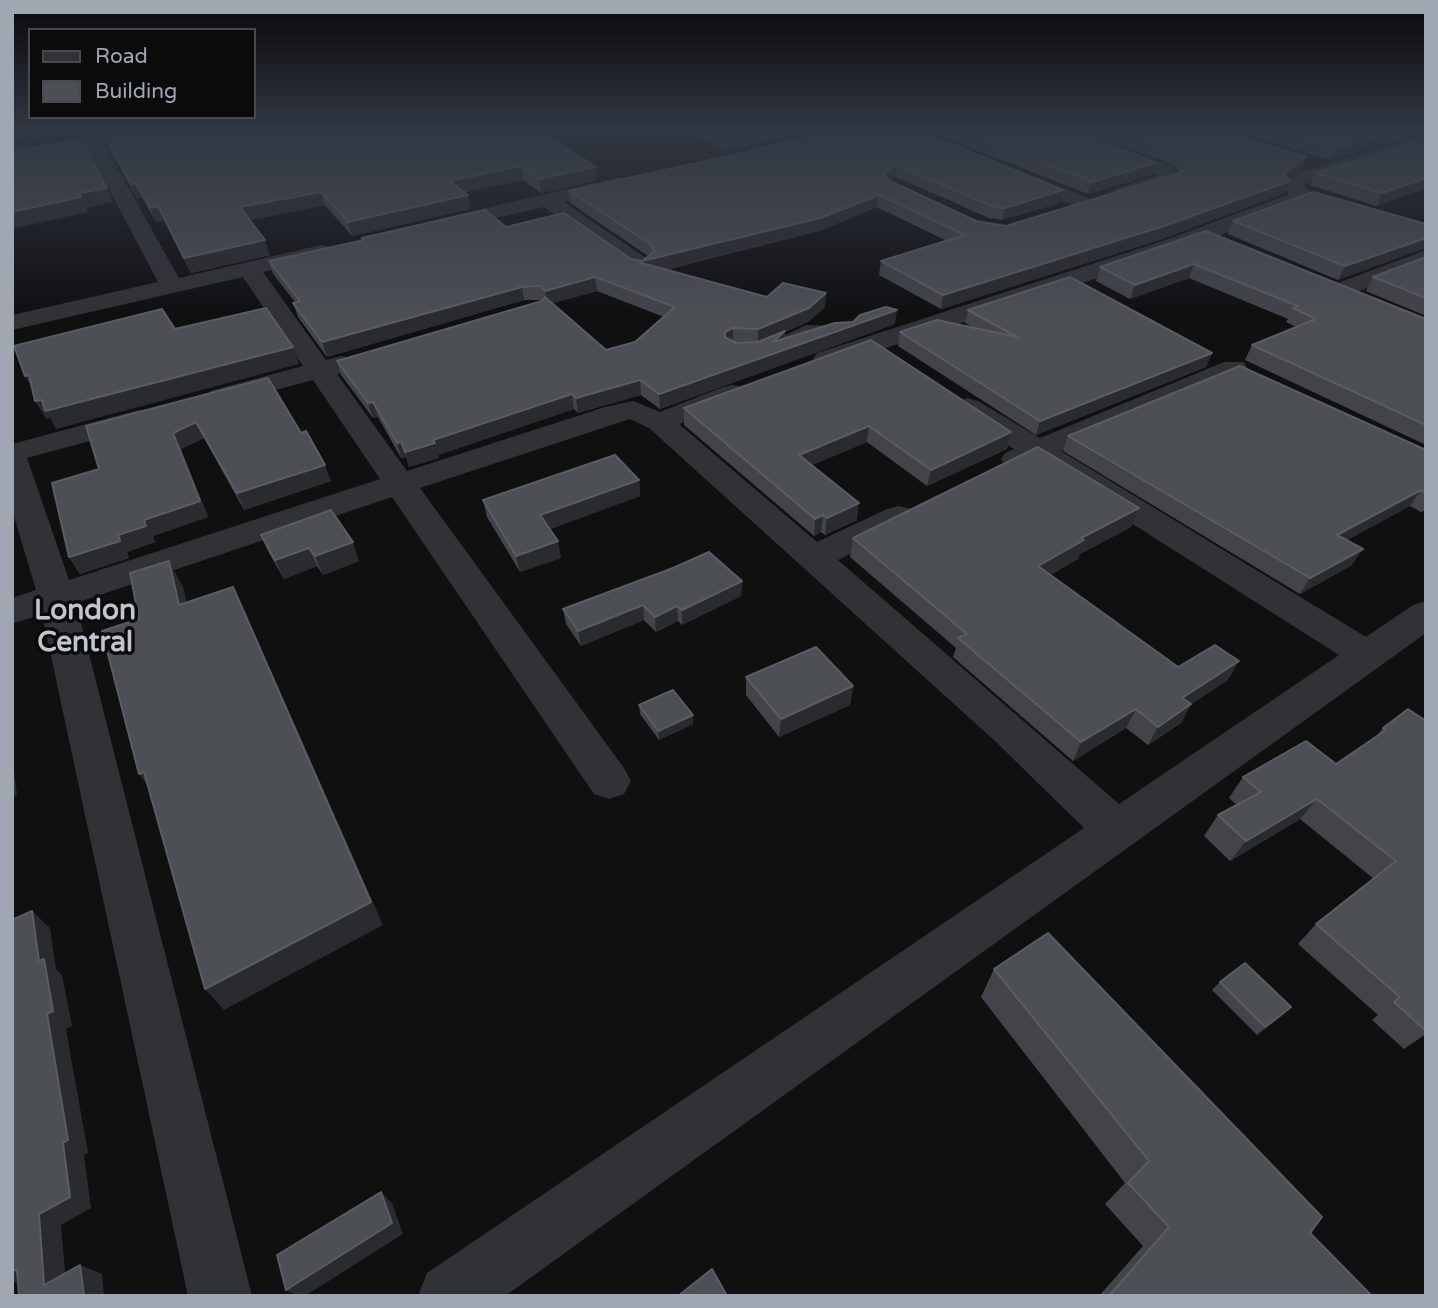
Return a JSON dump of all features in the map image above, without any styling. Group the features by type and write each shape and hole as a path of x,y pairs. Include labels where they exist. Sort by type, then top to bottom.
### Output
{"street":[{"path":"121,193 171,285"},
{"path":"419,229 576,193"},
{"path":"1060,193 1087,204"},
{"path":"1062,212 1122,193"},
{"path":"798,370 860,336 1067,278 1315,197 1306,193"},
{"path":"547,200 641,265"},
{"path":"1201,234 1238,249"},
{"path":"12,323 340,247"},
{"path":"1338,291 1426,257"},
{"path":"248,268 609,781"},
{"path":"1067,278 1103,298"},
{"path":"1313,280 1373,307"},
{"path":"860,336 906,366"},
{"path":"200,403 360,359"},
{"path":"985,474 1034,450 1234,367"},
{"path":"659,422 761,383"},
{"path":"941,389 1034,450 1367,655"},
{"path":"12,611 615,413 633,410 659,422 1011,731 1118,831"},
{"path":"160,414 12,456 56,595 220,1296"},
{"path":"813,558 923,504"},
{"path":"450,1296 1426,614"}],"lane":[{"path":"752,350 769,348 806,329 860,336"}],"building":[{"path":"12,193 79,193 81,197 12,212"},
{"path":"142,193 315,193 240,207 265,240 184,258 158,206 150,208"},
{"path":"322,193 468,195 348,222"},
{"path":"572,193 916,193 976,221 1006,226 1113,193 1256,193 1164,226 943,295 881,261 965,235 879,195 820,218 638,262 767,297 783,283 826,293 809,308 758,329 733,328 725,332 725,337 736,343 758,342 785,331 773,342 835,323 853,322 860,315 886,307 897,310 659,394 640,380 576,398 572,394 433,440 435,443 405,452 373,402 368,403 337,361 542,301 545,297 606,350 635,342 675,307 595,277 545,291 541,286 522,287 322,342 293,303 300,301 269,261 485,210 506,227 564,213 631,259 642,261 654,252 650,244"},
{"path":"961,193 1053,193 1005,208 991,206"},
{"path":"1317,193 1426,224 1426,238 1345,266 1233,221"},
{"path":"1206,231 1426,319 1426,425 1252,345 1316,319 1293,308 1298,306 1194,264 1135,285 1100,267"},
{"path":"1426,257 1426,298 1373,277"},
{"path":"1070,277 1212,353 1040,421 900,332 937,320 1017,337 968,310"},
{"path":"266,308 293,347 45,411 42,400 35,401 29,375 25,376 14,346 162,309 175,329"},
{"path":"871,340 1011,432 931,470 869,426 799,455 859,503 827,518 823,515 815,519 684,408"},
{"path":"1240,366 1426,450 1426,493 1421,490 1337,535 1363,549 1310,578 1068,436"},
{"path":"268,378 301,433 306,431 325,465 237,493 196,422 173,433 200,501 144,520 146,526 118,535 120,541 69,557 52,483 99,469 86,426"},
{"path":"1038,447 1139,508 1081,538 1084,540 1038,566 1178,667 1215,645 1239,661 1182,698 1191,704 1158,727 1136,709 1081,742 958,638 967,634 853,538"},
{"path":"615,455 639,480 540,515 558,541 516,556 483,500"},
{"path":"331,510 353,542 315,556 309,548 275,560 261,535"},
{"path":"709,552 742,581 682,610 677,606 655,617 643,605 578,631 563,609 673,568"},
{"path":"169,561 179,605 233,587 371,902 205,989 144,772 139,774 102,631 139,619 130,573"},
{"path":"816,647 853,686 781,719 746,677"},
{"path":"673,690 693,715 658,731 639,705"},
{"path":"1408,709 1426,721 1426,1031 1394,1002 1400,997 1316,924 1396,861 1317,799 1246,841 1218,815 1261,792 1243,777 1306,741 1336,764 1386,730 1383,728"},
{"path":"32,911 39,961 44,959 53,1011 47,1014 68,1140 63,1143 70,1197 39,1214 44,1285 80,1265 84,1296 19,1296 17,1269 12,1272 12,920"},
{"path":"1048,933 1322,1217 1310,1233 1372,1296 1109,1296 1169,1227 1128,1183 1149,1161 994,969"},
{"path":"1245,963 1291,1007 1265,1027 1220,982"},
{"path":"381,1192 392,1223 286,1290 277,1255"},
{"path":"712,1269 727,1296 678,1296"}],"district":[{"name":"London Central","path":"85,628"}]}
